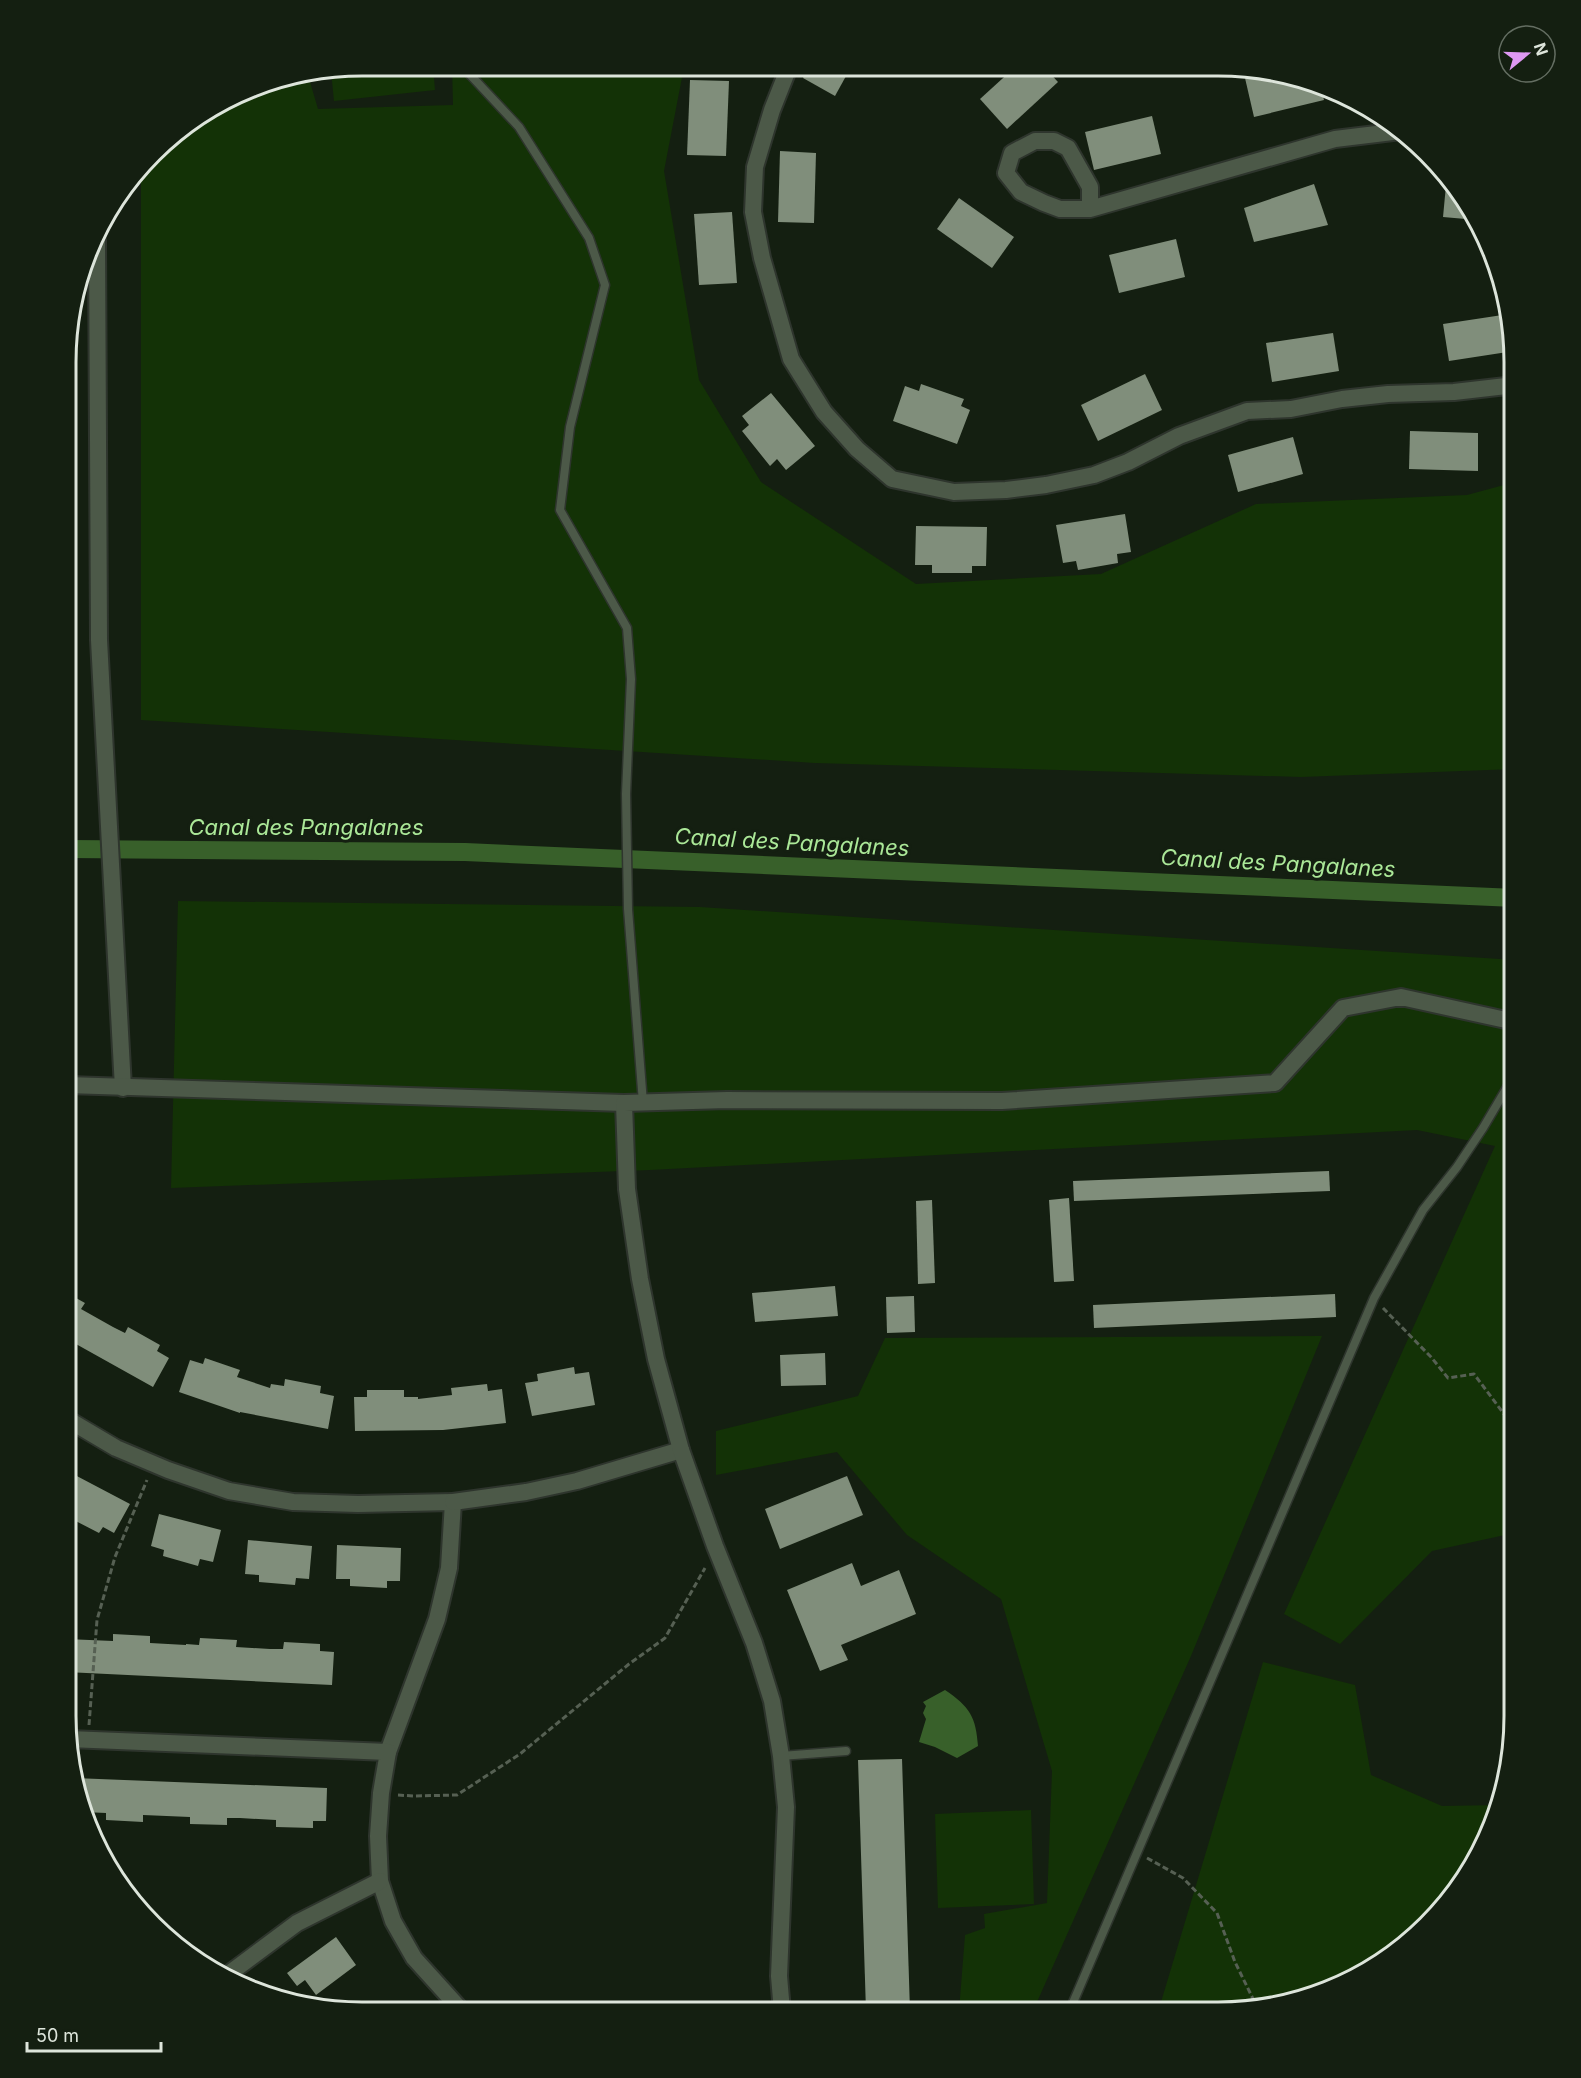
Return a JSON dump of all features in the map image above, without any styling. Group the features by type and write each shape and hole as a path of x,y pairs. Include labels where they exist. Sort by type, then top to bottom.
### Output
{"street":[{"path":"785,76 772,110 755,167 753,212 762,258 791,359 824,412 857,449 892,479 954,492 1006,490 1046,485 1094,475 1128,462 1179,436 1247,411 1291,409 1342,399 1388,394 1454,392 1504,386"},
{"path":"1090,209 1090,187 1068,148 1054,141 1035,141 1012,153 1006,173 1021,192 1060,209 1090,209 1335,140 1389,133"},
{"path":"97,256 99,639 123,1088"},
{"path":"76,1085 624,1104 727,1100 1002,1101 1275,1083 1342,1008 1401,997 1504,1020"},
{"path":"624,1104 627,1189 640,1279 656,1359 681,1450 715,1546 757,1652 772,1701 786,1808 779,1976 781,2002"},
{"path":"76,1424 116,1448 153,1464 229,1491 293,1502 358,1504 453,1502 526,1492 577,1481 681,1450"},
{"path":"453,1502 449,1568 437,1619 388,1752 381,1793 378,1836 380,1881 393,1921 414,1958 454,2002"},
{"path":"77,1739 388,1752"},
{"path":"233,1971 297,1923 380,1881"}],"lane":[{"path":"471,76 519,127 589,238 605,285 570,427 560,510 627,628 631,679 626,794 628,909 643,1103"},
{"path":"1073,2002 1374,1298 1423,1210 1470,1147 1504,1092"},
{"path":"781,1756 846,1751"}],"path":[{"path":"1374,1298 1448,1378 1474,1374 1504,1414"},
{"path":"88,1740 97,1620 115,1557 153,1464"},
{"path":"381,1793 412,1796 457,1795 520,1754 629,1664 665,1638 701,1578 715,1546"},
{"path":"1137,1853 1183,1878 1217,1913 1235,1962 1253,1999"}],"shaded area":[{"path":"434,76 435,90 334,101 332,78"},
{"path":"452,76 682,76 664,171 699,380 761,482 916,584 1101,574 1256,504 1467,495 1504,485 1504,769 1301,777 815,763 141,720 141,182 174,147 203,125 253,98 288,86 310,81 318,109 453,105"},
{"path":"178,901 700,907 1504,959 1504,1535 1432,1551 1340,1644 1284,1614 1495,1146 1417,1130 650,1170 171,1188"},
{"path":"1322,1336 1191,1656 1037,2002 960,2002 965,1935 985,1928 984,1914 1047,1903 1052,1771 1001,1599 907,1535 837,1452 716,1475 716,1431 858,1396 885,1338"},
{"path":"1263,1662 1355,1685 1371,1775 1442,1806 1490,1805 1466,1859 1434,1904 1407,1931 1362,1963 1328,1980 1275,1996 1219,2002 1161,2002"},
{"path":"945,1690 966,1708 976,1727 978,1746 957,1758 919,1742 926,1719 923,1713 926,1706 923,1702"},
{"path":"1031,1810 1034,1904 938,1908 935,1814"}],"building":[{"path":"804,76 846,76 835,96 803,78"},
{"path":"1005,76 1052,76 1058,82 1007,129 980,99"},
{"path":"1245,78 1293,86 1323,96 1324,100 1254,117"},
{"path":"690,80 729,81 726,156 687,155"},
{"path":"1152,116 1161,154 1094,170 1085,132"},
{"path":"780,151 816,153 814,223 778,222"},
{"path":"1314,184 1328,225 1254,242 1244,208"},
{"path":"1446,189 1466,219 1443,217"},
{"path":"959,198 1014,237 992,268 937,229"},
{"path":"732,212 737,283 699,285 694,214"},
{"path":"1176,239 1185,277 1119,293 1109,255"},
{"path":"1500,315 1504,353 1449,361 1443,324"},
{"path":"1333,333 1339,371 1272,382 1266,343"},
{"path":"1145,374 1162,410 1098,441 1081,405"},
{"path":"921,384 964,399 961,406 970,410 957,444 893,421 905,386 919,391"},
{"path":"771,393 815,446 786,470 777,459 770,466 742,431 749,425 742,416"},
{"path":"1410,431 1478,433 1478,471 1409,469"},
{"path":"1293,437 1303,474 1238,492 1228,455"},
{"path":"1125,514 1131,552 1117,554 1118,563 1078,570 1076,561 1063,563 1056,525"},
{"path":"916,526 987,527 986,566 972,566 972,573 932,573 932,565 915,565"},
{"path":"1329,1171 1330,1191 1074,1201 1073,1181"},
{"path":"1069,1198 1074,1281 1054,1282 1049,1200"},
{"path":"932,1200 935,1283 918,1284 916,1201"},
{"path":"835,1286 838,1316 755,1322 752,1293"},
{"path":"1335,1294 1336,1317 1094,1328 1093,1305"},
{"path":"914,1296 915,1332 887,1333 886,1297"},
{"path":"76,1298 85,1303 81,1309 113,1327 125,1333 128,1327 160,1345 157,1351 169,1358 153,1387 76,1344"},
{"path":"825,1353 826,1385 781,1386 780,1355"},
{"path":"205,1358 240,1370 237,1377 270,1388 271,1384 284,1386 285,1379 321,1386 320,1393 334,1396 328,1429 240,1413 179,1392 190,1360 203,1364"},
{"path":"574,1367 575,1374 589,1372 595,1405 532,1416 525,1383 538,1381 537,1374"},
{"path":"487,1384 488,1391 502,1389 506,1423 443,1430 355,1431 354,1397 367,1397 367,1390 404,1390 404,1397 418,1397 418,1399 452,1395 451,1388"},
{"path":"76,1476 130,1504 114,1533 103,1527 99,1533 76,1521"},
{"path":"847,1476 863,1515 780,1549 765,1509"},
{"path":"159,1514 221,1530 213,1562 200,1559 198,1566 163,1556 164,1550 151,1546"},
{"path":"248,1540 312,1546 309,1579 296,1578 295,1585 259,1582 259,1575 245,1574"},
{"path":"337,1545 401,1548 400,1581 387,1581 387,1588 350,1586 350,1579 336,1579"},
{"path":"852,1563 861,1586 899,1570 916,1614 841,1645 848,1660 820,1671 787,1590"},
{"path":"113,1634 150,1636 150,1643 186,1645 199,1645 200,1638 237,1640 236,1647 270,1649 283,1649 284,1642 320,1644 320,1651 334,1652 332,1685 76,1672 76,1639 113,1641"},
{"path":"902,1759 910,2002 866,2002 858,1760"},
{"path":"83,1778 327,1788 326,1821 313,1821 313,1828 276,1827 276,1820 240,1818 227,1818 227,1825 190,1824 190,1817 143,1815 143,1822 106,1820 106,1813 94,1812"},
{"path":"336,1937 356,1965 316,1995 305,1980 297,1986 287,1973"}],"waterway":[{"name":"Canal des Pangalanes","path":"76,849 465,852 1504,898"}]}
